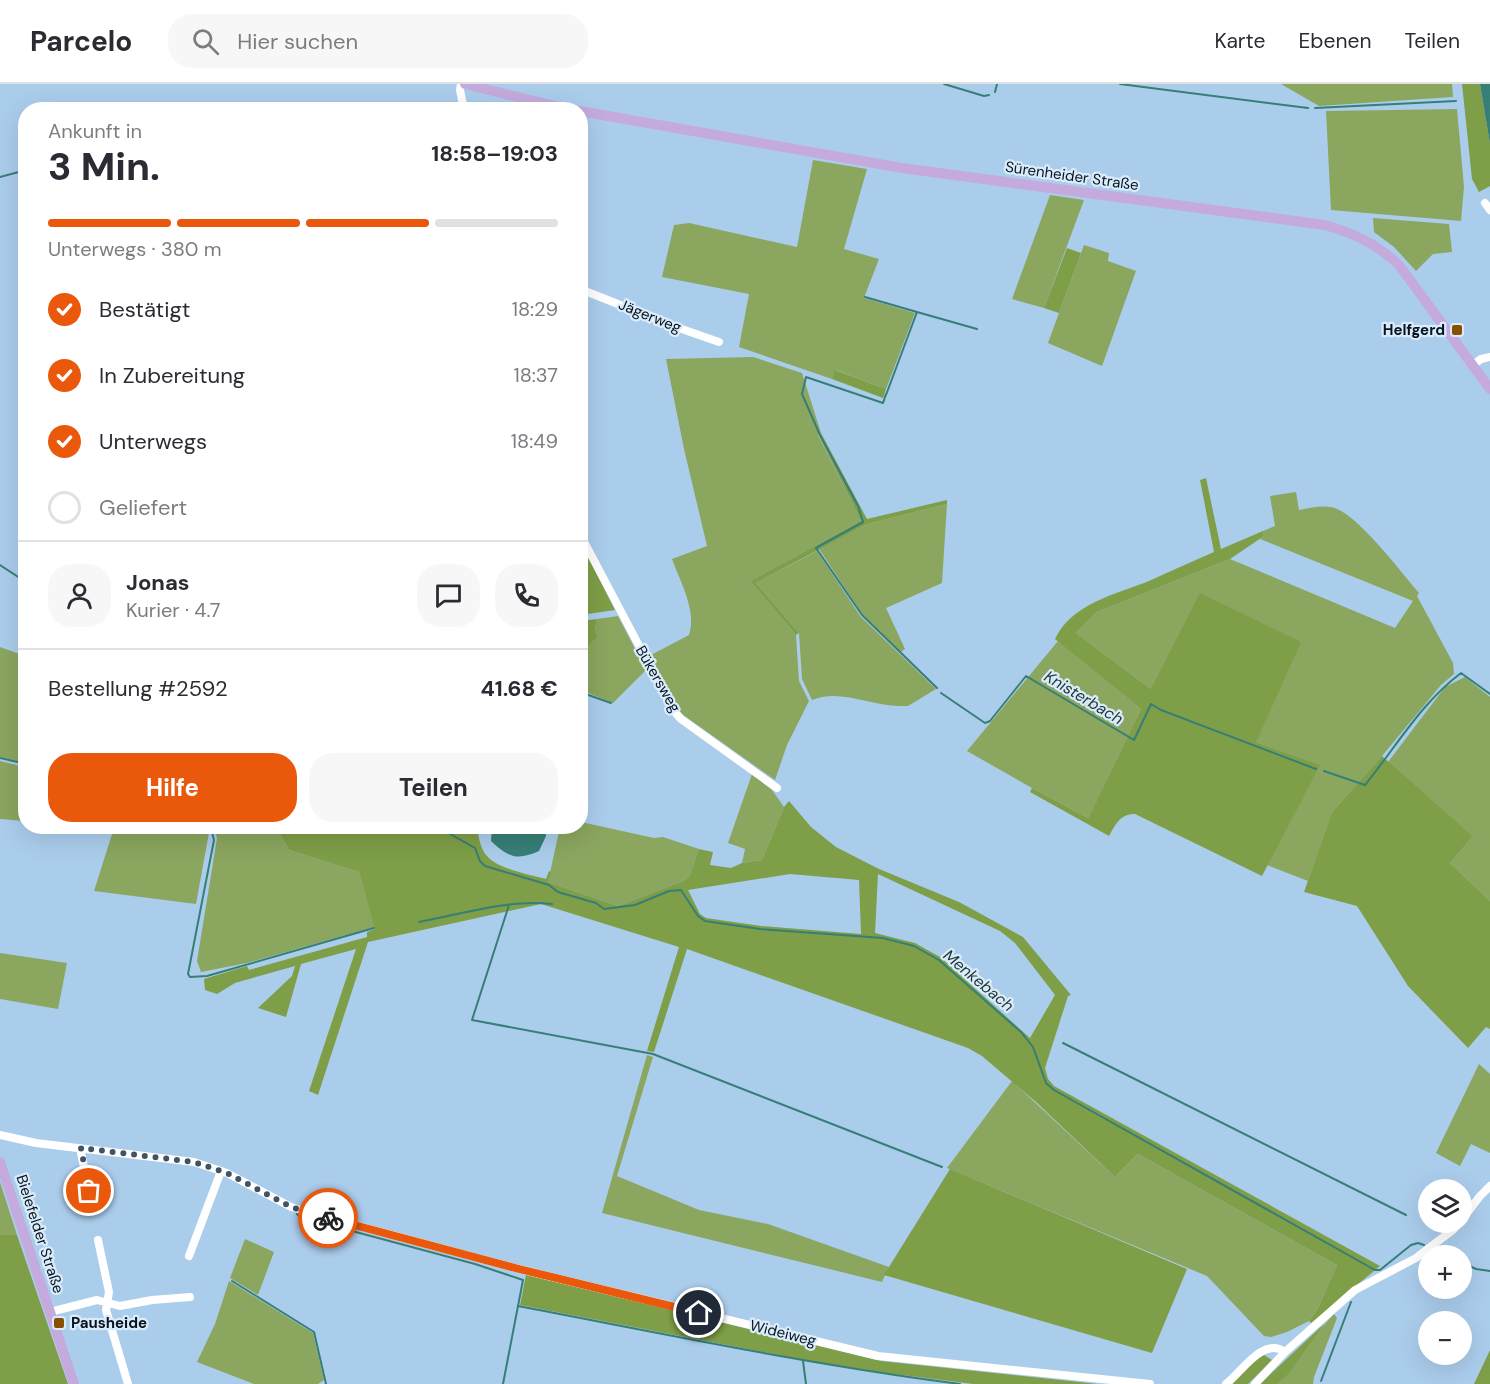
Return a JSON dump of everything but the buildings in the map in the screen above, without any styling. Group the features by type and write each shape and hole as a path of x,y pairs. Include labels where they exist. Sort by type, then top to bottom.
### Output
{"main road":[{"path":"463,84 538,102"},
{"name":"Sürenheider Straße","path":"588,112 902,168 1325,225 1342,230 1365,239 1399,265 1490,389"},
{"name":"Bielefelder Straße","path":"0,1162 74,1384"}],"street":[{"path":"462,102 460,90 463,84"},
{"name":"Jägerweg","path":"588,292 720,342"},
{"path":"1473,365 1481,359 1490,357"},
{"name":"Bükersweg","path":"588,549 673,710 681,719 777,788"},
{"name":"Wideiweg","path":"0,1135 36,1143 183,1160 221,1171 291,1207 314,1214 519,1269 878,1356 1150,1384"},
{"path":"81,1148 93,1210"},
{"path":"189,1256 221,1171"},
{"path":"1472,1206 1490,1186"},
{"path":"1255,1384 1285,1352 1355,1290 1372,1279 1416,1258 1449,1233"},
{"path":"98,1240 109,1292 106,1310 128,1384"},
{"path":"50,1312 97,1300 120,1306 152,1300 190,1297"},
{"path":"1226,1384 1263,1350 1278,1348 1285,1352"}],"shaded area":[{"path":"1281,84 1452,84 1453,97 1319,106"},
{"path":"1480,84 1490,84 1490,144"},
{"path":"1457,109 1464,187 1461,221 1331,210 1326,111"},
{"path":"813,160 867,169 844,249 879,259 864,298 915,313 886,389 836,370 832,379 739,347 749,294 662,277 674,225 689,223 797,247"},
{"path":"1050,195 1084,200 1044,308 1012,299"},
{"path":"1373,218 1449,224 1452,252 1433,254 1416,271 1394,247 1374,232"},
{"path":"1084,245 1109,253 1108,261 1136,271 1102,366 1048,343"},
{"path":"753,357 802,373 821,433 818,435 861,521 750,581 796,635 799,681 809,701 787,745 775,780 679,712 649,656 689,635 691,616 689,606 672,559 707,546 666,359"},
{"path":"1296,492 1299,510 1313,507 1337,509 1357,523 1380,546 1419,593 1417,596 1453,663 1454,674 1441,685 1332,812 1308,881 1267,865 1319,765 1256,742 1151,689 1076,633 1097,612 1230,559 1395,628 1413,601 1260,539 1264,536 1263,531 1275,526 1270,496"},
{"path":"947,504 942,583 886,608 905,649 901,652 862,614 819,549 867,524"},
{"path":"817,551 861,617 936,689 908,706 891,706 834,696 812,700 802,679 799,633 756,583"},
{"path":"618,616 646,670 613,703 588,693 588,642 595,629 597,619"},
{"path":"1058,641 1141,709 1088,818 967,751"},
{"path":"0,647 18,653 18,761 0,757"},
{"path":"1465,677 1490,697 1490,901 1450,863 1473,836 1388,762 1445,687"},
{"path":"0,761 18,765 18,820 0,819"},
{"path":"752,774 772,790 784,807 762,860 742,863 745,849 728,843"},
{"path":"588,824 654,838 663,837 699,849 689,877 618,906 548,882 558,834 588,834"},
{"path":"112,834 209,834 196,904 94,891"},
{"path":"216,834 280,834 289,850 359,872 375,927 247,963 201,972 197,961 217,838"},
{"path":"492,834 546,834 546,836 539,851 525,856 508,854 491,841"},
{"path":"0,953 67,963 58,1009 0,999"},
{"path":"647,1055 653,1057 617,1176 699,1210 768,1224 889,1267 882,1282 602,1213"},
{"path":"1479,1064 1490,1074 1490,1153 1471,1144 1460,1166 1436,1153"},
{"path":"1012,1081 1115,1177 1138,1154 1337,1265 1317,1310 1309,1321 1287,1332 1271,1337 1264,1336 1207,1276 947,1168"},
{"path":"0,1182 17,1235 0,1235"},
{"path":"245,1239 274,1252 258,1295 230,1278"},
{"path":"229,1281 313,1333 324,1380 318,1384 254,1384 197,1362 215,1324"},
{"path":"1334,1314 1337,1318 1313,1384 1278,1384 1319,1331"}],"green space":[{"path":"1462,84 1480,84 1490,144 1490,186 1479,192 1472,179"},
{"path":"1067,248 1081,253 1059,313 1044,308"},
{"path":"835,370 886,389 883,398 832,379"},
{"path":"821,433 867,519 947,500 947,504 867,524 756,583 799,633 796,635 750,581 861,521 818,434"},
{"path":"1206,478 1221,549 1263,531 1264,536 1230,559 1097,612 1076,633 1151,689 1200,593 1301,642 1256,742 1320,765 1262,876 1135,814 1122,818 1109,836 1030,792 1032,788 1088,818 1141,709 1055,639 1062,627 1083,609 1214,552 1200,480"},
{"path":"588,557 615,610 588,614"},
{"path":"597,619 595,629 597,637 588,645 588,620"},
{"path":"1382,756 1473,836 1450,863 1490,901 1490,1029 1486,1027 1468,1048 1408,986 1357,906 1304,892 1332,812"},
{"path":"789,801 811,827 836,847 879,869 959,902 1023,937 1071,995 1068,996 1045,1068 1048,1079 1054,1086 1380,1266 1311,1323 1309,1321 1317,1310 1337,1265 1138,1154 1115,1177 1036,1102 982,1056 968,1048 687,949 654,1052 647,1051 679,947 541,904 368,942 318,1095 309,1091 356,949 301,964 286,1017 258,1008 292,976 295,966 235,983 217,994 205,990 204,979 247,966 249,970 367,937 367,932 375,929 359,872 289,850 280,834 478,834 481,846 494,862 546,879 549,871 551,872 548,882 618,906 689,877 699,849 713,852 710,865 731,868 742,863 762,860 784,807","holes":["790,874 859,880 861,934 761,926 706,918 700,914 688,890","878,874 1000,931 1015,943 1055,995 1030,1038 940,957 915,943 875,933"]},
{"path":"950,1169 1187,1269 1152,1353 884,1275"},
{"path":"0,1235 17,1235 68,1384 0,1384"},
{"path":"526,1275 881,1361 1098,1384 973,1384 804,1360 520,1305"},
{"path":"1325,1323 1290,1372 1278,1384 1260,1384"},
{"path":"1490,1350 1490,1384 1474,1384"},
{"path":"1264,1355 1272,1360 1248,1384 1232,1384 1254,1361"}],"waterway":[{"path":"944,84 984,96 989,95"},
{"path":"995,92 997,84"},
{"path":"1120,84 1308,108"},
{"path":"1315,108 1456,101"},
{"path":"0,177 18,172"},
{"path":"865,297 917,312"},
{"path":"886,395 917,312 977,329"},
{"path":"886,394 883,403 806,377 802,394 820,435 858,506 863,522 816,548 862,615 937,688"},
{"name":"Menkebach","path":"0,565 18,577"},
{"name":"Knisterbach","path":"1324,771 1365,785 1421,712 1461,673 1490,694"},
{"name":"Knisterbach","path":"941,693 985,723 990,721 1026,676 1134,740 1151,704 1161,710 1316,769"},
{"path":"588,695 611,703"},
{"path":"0,758 18,762"},
{"path":"212,834 214,840 188,974 190,977 207,976 374,928"},
{"name":"Menkebach","path":"450,834 475,848 480,861 485,866 549,885 558,892 596,903 604,909 635,905 669,891 681,890 698,916 705,921 760,929 883,938 914,946 939,960 1021,1032 1033,1047 1046,1083 1054,1090 1375,1270 1380,1270 1411,1245 1418,1243 1424,1245"},
{"path":"419,922 502,905 552,904"},
{"path":"509,905 472,1020 653,1054 942,1167"},
{"path":"1063,1043 1406,1215"},
{"path":"297,1214 300,1217 475,1264 523,1280 503,1384"},
{"name":"Menkebach","path":"1472,1267 1490,1271"},
{"path":"232,1281 314,1332 326,1384"},
{"path":"1321,1381 1351,1302"},
{"path":"518,1306 793,1358 960,1384"},
{"path":"803,1361 806,1384"}],"way so far":[{"path":"89,1191 80,1155 81,1148 162,1156 194,1162 227,1173 291,1207 328,1218"}],"place":[{"name":"Helfgerd","path":"1457,330"},
{"name":"Pausheide","path":"59,1323"}],"route":[{"path":"328,1218 519,1269 699,1313"}]}
